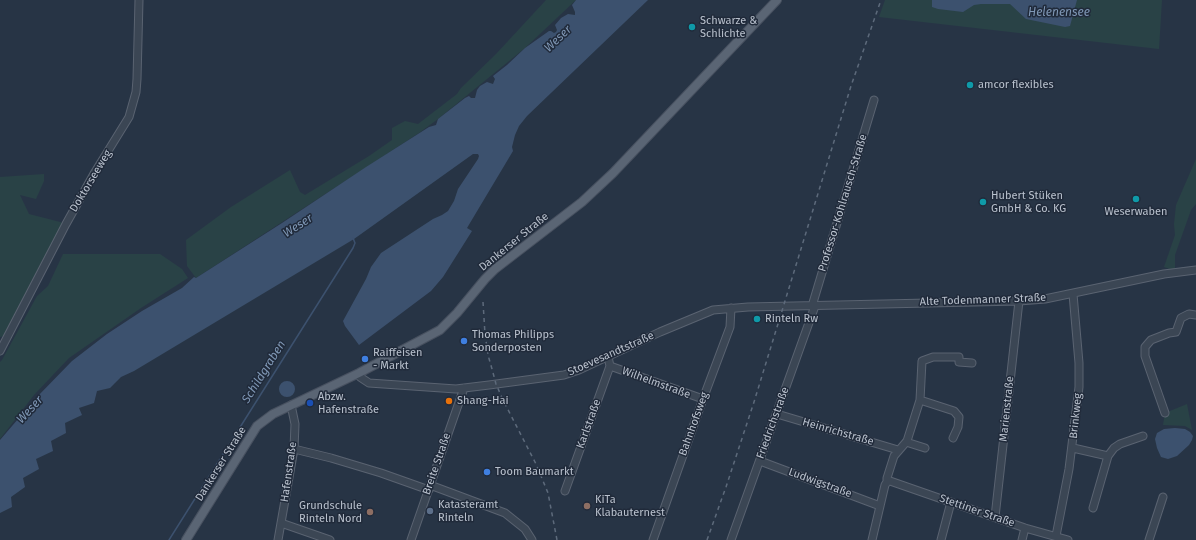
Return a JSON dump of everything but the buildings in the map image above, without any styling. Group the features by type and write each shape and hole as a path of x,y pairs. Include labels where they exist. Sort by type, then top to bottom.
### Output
{"main road":[{"name":"Dankerser Straße","path":"186,540 257,426 273,414 359,373 444,327 495,269 582,202 613,173 777,0"}],"street":[{"name":"Doktorseeweg","path":"0,351 66,224 95,172 129,117 136,92 139,65 139,0"},
{"name":"Professor-Kohlrausch-Straße","path":"814,306 874,100"},
{"name":"Alte Todenmanner Straße","path":"814,306 1045,300 1164,274 1196,270"},
{"name":"Brinkweg","path":"1056,536 1073,448 1079,387 1079,363 1073,294"},
{"name":"Marienstraße","path":"995,517 1019,301"},
{"name":"Stoevesandtstraße","path":"359,373 360,377 369,383 464,388 564,375 579,370 660,332 714,310 731,308 814,306"},
{"name":"Friedrichstraße","path":"731,540 777,414 814,306"},
{"name":"Bahnhofsweg","path":"653,540 730,327 731,308"},
{"path":"1165,413 1145,356 1145,347 1151,340 1176,332 1181,318 1189,314 1196,314"},
{"path":"608,356 610,366"},
{"path":"872,540 885,485 894,456 906,442 920,400 922,361 933,357 959,357 959,362 972,363"},
{"name":"Wilhelmstraße","path":"610,366 703,399"},
{"name":"Karlstraße","path":"565,491 610,366"},
{"name":"Breite Straße","path":"411,540 464,388"},
{"path":"920,400 954,411 959,417 958,426 953,438"},
{"name":"Hafenstraße","path":"278,540 294,449 295,424 291,405"},
{"name":"Heinrichstraße","path":"777,414 898,450"},
{"path":"1093,508 1108,456 1114,448 1120,444 1143,436"},
{"path":"906,442 925,448"},
{"path":"1073,448 1108,456"},
{"path":"294,449 331,458 429,487 505,513 526,529 532,540"},
{"name":"Ludwigstraße","path":"760,461 880,506"},
{"name":"Stettiner Straße","path":"887,482 890,481 1025,528 1068,540"},
{"path":"1149,540 1163,497"},
{"path":"941,540 951,502"},
{"path":"281,523 330,540"},
{"path":"1022,540 1025,528"}],"green space":[{"path":"546,0 576,0 525,48 419,133 196,278 187,266 186,240 231,207 290,170 300,192 305,195 369,156 392,140 392,128 405,121 418,124 457,94 461,88 496,54"},
{"name":"Helenensee","path":"885,0 1162,0 1159,49 879,17"},
{"path":"1196,159 1196,204 1191,210 1175,255 1175,268 1172,270 1164,267 1175,235 1174,224 1176,205"},
{"path":"44,174 44,181 36,199 20,195 29,214 64,223 41,263 4,336 0,337 0,177"},
{"path":"63,254 160,254 182,269 188,278 141,308 69,358 34,395 0,439 0,362 37,296 48,286"},
{"path":"1187,404 1192,430 1185,426 1163,425 1165,413"}],"water":[{"name":"Weser","path":"576,0 648,0 527,116 519,126 512,147 513,151 467,228 472,231 443,277 431,291 359,345 343,321 371,267 381,253 448,211 454,201 458,189 478,159 478,154 473,154 354,239 134,371 121,377 110,388 97,391 94,403 79,408 82,415 65,423 66,433 51,441 53,451 36,459 39,469 23,478 25,487 11,497 12,507 0,513 0,440 37,397 72,361 107,334 142,311 182,288 194,277 196,278 429,127 436,125 438,119 465,98 469,96 471,98 475,98 477,90 480,86 487,82 493,84 495,79 493,76 525,48 549,31 554,33 556,32 557,30 555,25 561,18 568,14 575,15 572,5"},
{"name":"Helenensee","path":"932,0 1077,0 1070,26 1065,27 1026,19 1010,4 974,5 963,12 932,7"},
{"path":"287,381 293,383 295,389 293,395 287,397 281,395 279,389 281,383"},
{"path":"1164,429 1185,429 1190,432 1193,436 1192,440 1189,445 1177,456 1168,459 1161,457 1155,439 1157,433"}],"waterway":[{"name":"Schildgraben","path":"169,540 353,248 355,243 353,238"}],"railway":[{"path":"707,540 754,402 851,86 881,0"},
{"path":"483,302 488,355 496,384 536,464 548,493 557,540"}],"place":[{"name":"Schwarze & Schlichte","path":"692,27"},
{"name":"amcor flexibles","path":"970,85"},
{"name":"Weserwaben","path":"1136,199"},
{"name":"Hubert Stüken GmbH & Co. KG","path":"983,202"},
{"name":"Rinteln Rw","path":"757,319"},
{"name":"Thomas Philipps Sonderposten","path":"464,341"},
{"name":"Raiffeisen - Markt","path":"365,359"},
{"name":"Shang-Hai","path":"449,401"},
{"name":"Abzw. Hafenstraße","path":"310,403"},
{"name":"Toom Baumarkt","path":"487,472"},
{"name":"KiTa Klabauternest","path":"587,506"},
{"name":"Katasteramt Rinteln","path":"430,511"},
{"name":"Grundschule Rinteln Nord","path":"370,512"}]}
